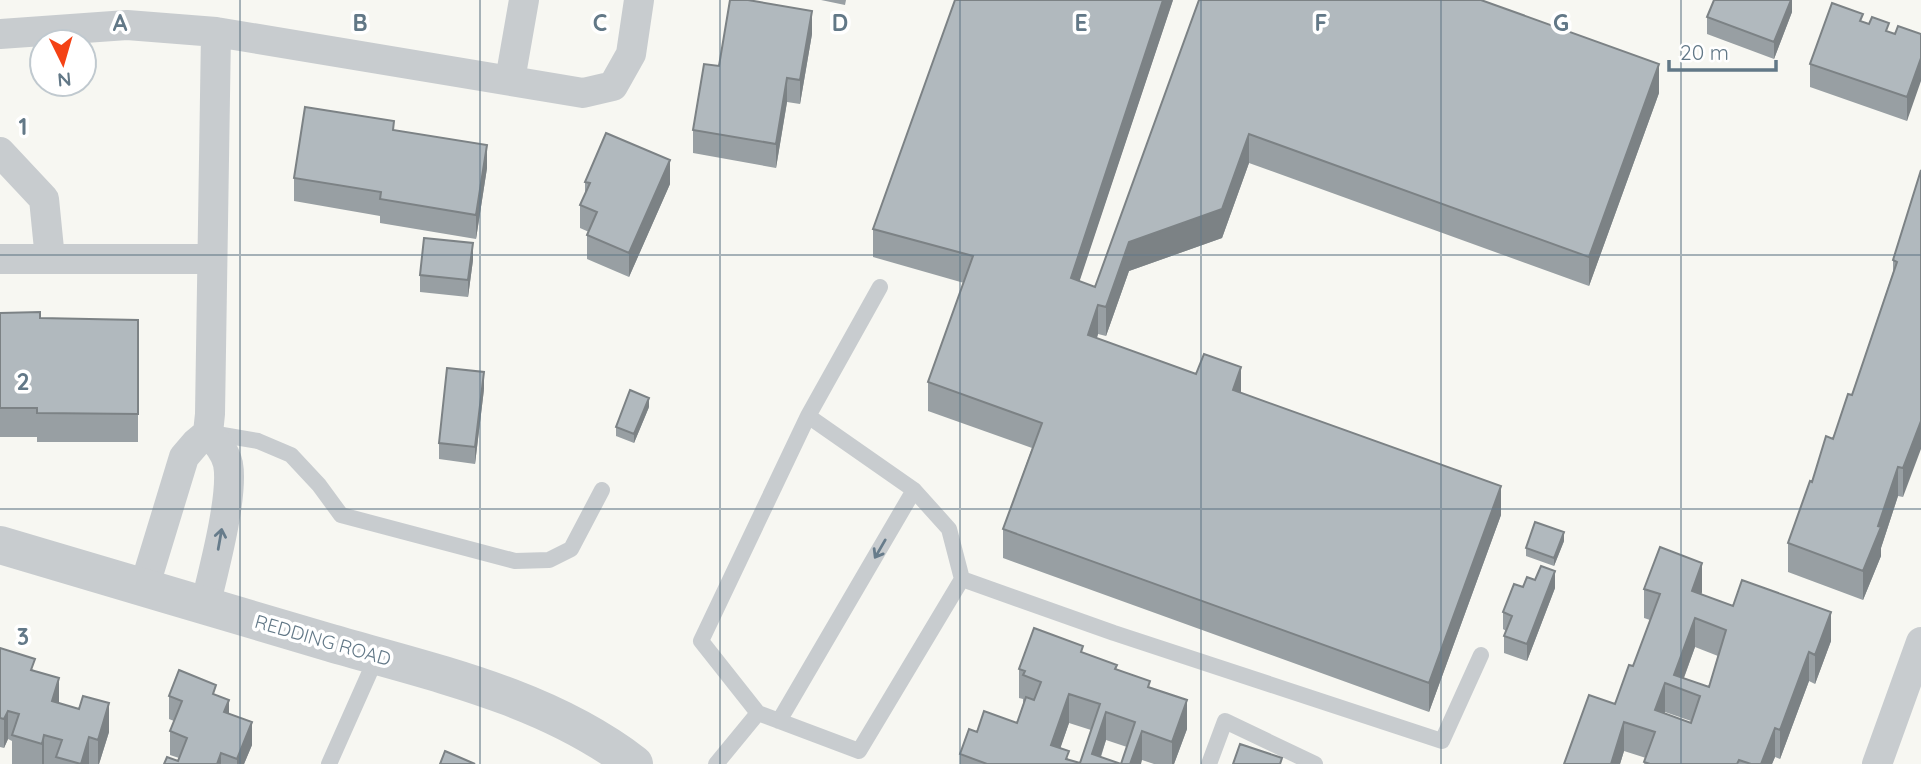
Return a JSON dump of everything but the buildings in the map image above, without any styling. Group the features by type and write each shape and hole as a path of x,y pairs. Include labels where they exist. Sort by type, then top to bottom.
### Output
{"street":[{"path":"510,80 524,0"},
{"path":"0,34 127,25 216,32 583,93 613,86 631,54 639,0"},
{"path":"144,588 184,457 208,433 216,32"},
{"path":"0,152 44,199 50,259"},
{"path":"0,259 212,259"},
{"path":"205,606 227,496 229,465 221,446 208,433"},
{"name":"REDDING ROAD","path":"0,545 468,683 547,712 599,738 634,764"},
{"path":"1877,764 1921,642"}],"lane":[{"path":"808,416 914,490 949,529 962,579 859,751 758,712 701,640 808,416 880,287"},
{"path":"208,433 258,441 291,454 341,515 515,561 549,559 570,549 602,490"},
{"path":"779,721 914,490"},
{"path":"962,579 1114,633 1442,741 1480,655"},
{"path":"329,764 377,656"},
{"path":"716,764 758,712"},
{"path":"1209,764 1225,720 1315,764"}]}
